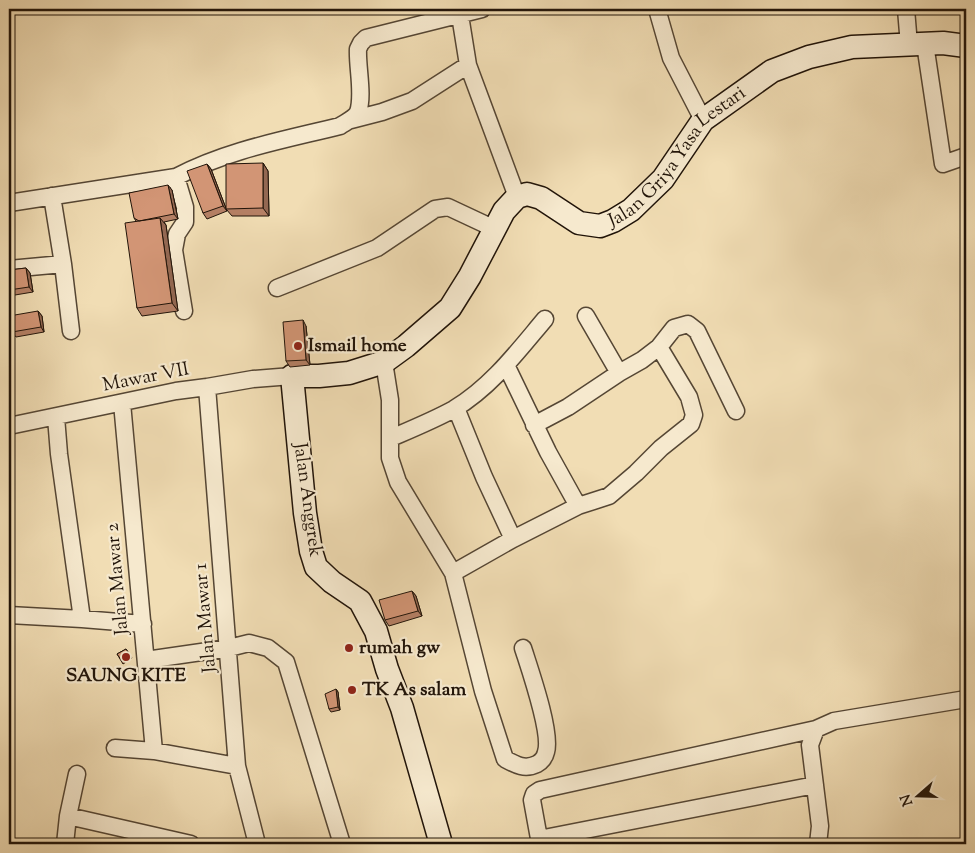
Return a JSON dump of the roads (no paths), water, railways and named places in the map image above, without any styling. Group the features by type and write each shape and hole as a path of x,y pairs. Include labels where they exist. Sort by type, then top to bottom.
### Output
{"street":[{"path":"351,120 358,113 360,98 357,60 360,43 366,38 459,12 482,9"},
{"path":"657,9 672,58 702,120"},
{"path":"906,9 917,44 943,164 966,156"},
{"path":"292,376 349,373 384,362 406,346 450,308 470,276 504,211 517,197 468,65 459,12"},
{"name":"Jalan Griya Yasa Lestari","path":"517,197 527,194 541,198 579,223 600,226 613,222 631,210 663,179 702,120 772,71 809,57 852,47 944,43 966,46"},
{"path":"9,203 176,177 198,165 235,152 340,126 351,120 412,101 468,65"},
{"path":"176,177 185,207 185,222 177,234 174,250 184,311"},
{"path":"52,196 71,331"},
{"path":"277,288 377,248 435,209 448,207 495,229"},
{"path":"9,269 63,264"},
{"path":"586,316 619,373"},
{"path":"391,438 456,408 499,373 545,319"},
{"path":"534,425 568,407 642,360 658,347 674,328 688,324 697,331 736,411"},
{"path":"453,573 513,539 578,506 609,496 636,474 661,448 691,424 694,415 688,397 658,347"},
{"path":"384,362 390,400 390,458 398,482 453,573 483,691 505,759 517,766 530,768 541,762 547,752 546,729 524,648"},
{"path":"506,365 534,425 578,506"},
{"name":"Mawar VII","path":"9,426 176,391 253,379 292,376"},
{"name":"Jalan Anggrek","path":"292,376 305,513 316,567 332,582 360,601 376,631 387,670 402,708 440,837"},
{"name":"Jalan Mawar 1","path":"207,387 237,766 257,844"},
{"name":"Jalan Mawar 2","path":"122,403 154,751"},
{"path":"456,408 484,477 513,539"},
{"path":"56,417 59,454 82,619"},
{"path":"9,615 143,624"},
{"path":"146,660 229,648 249,643 268,648 286,662 342,844"},
{"path":"815,785 540,841 532,800 534,794 540,790 816,729 834,721 966,699"},
{"path":"816,729 810,745 820,826 818,844"},
{"path":"115,748 154,751 237,766"},
{"path":"65,844 68,816 77,774"},
{"path":"68,816 191,844"}],"place":[{"name":"Ismail home","path":"298,346"},
{"name":"rumah gw","path":"349,648"},
{"name":"SAUNG KITE","path":"126,657"},
{"name":"TK As salam","path":"352,690"}]}
